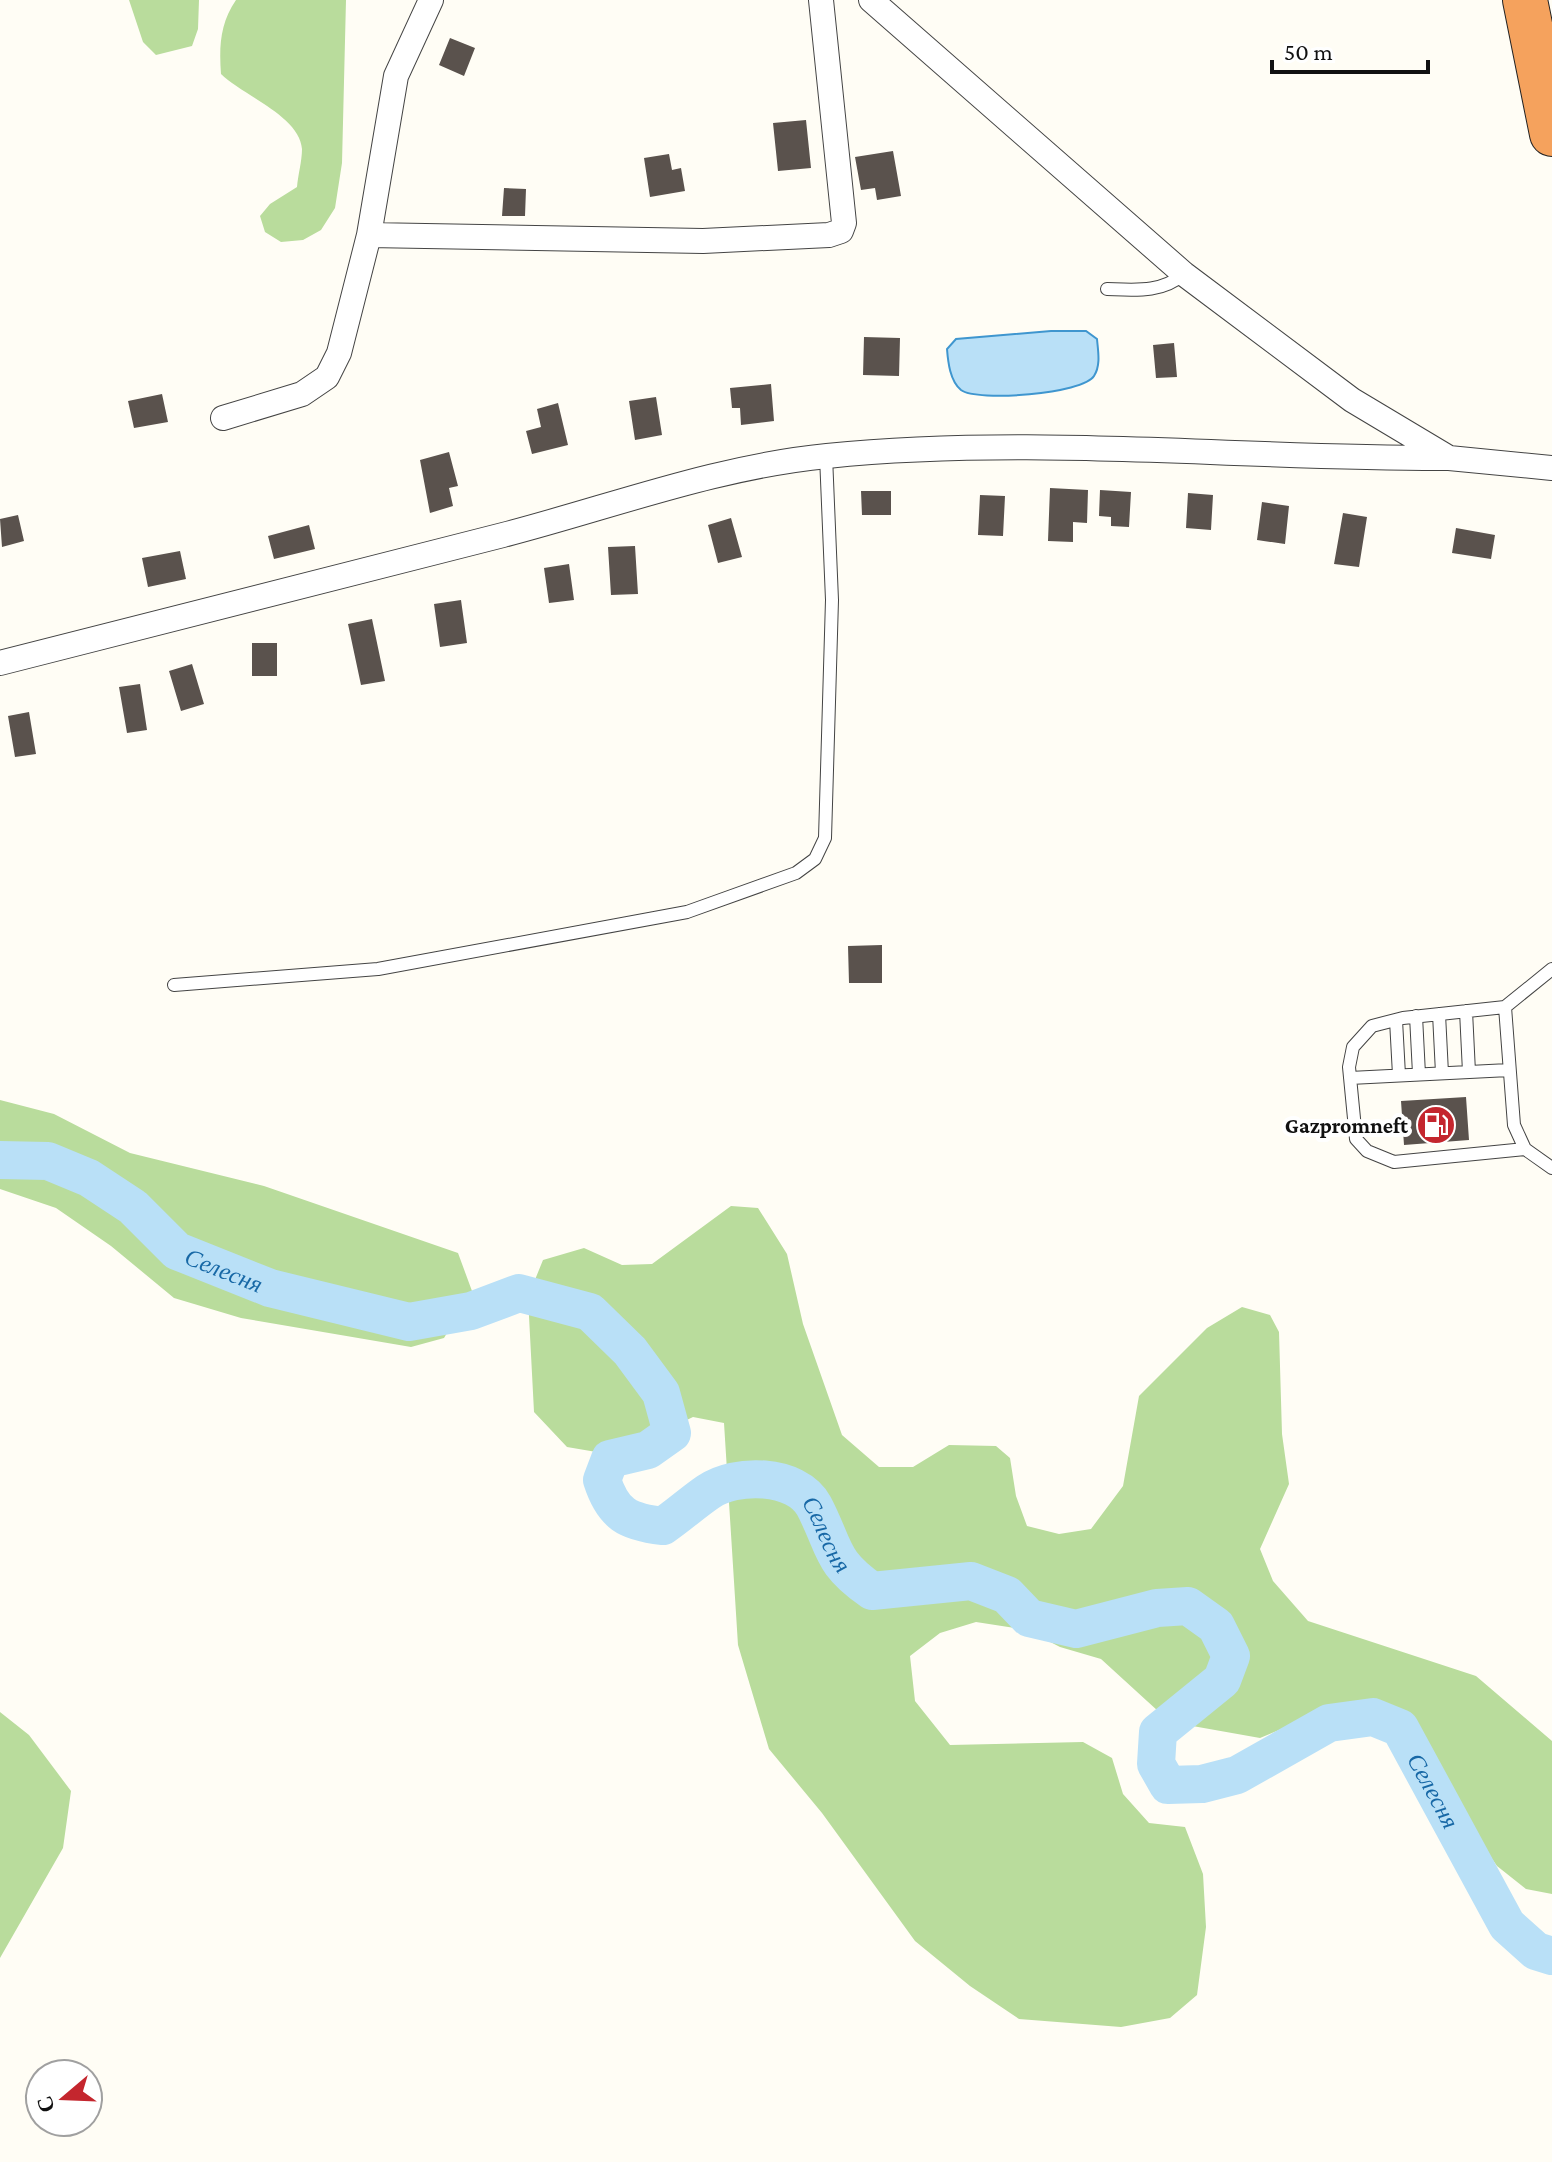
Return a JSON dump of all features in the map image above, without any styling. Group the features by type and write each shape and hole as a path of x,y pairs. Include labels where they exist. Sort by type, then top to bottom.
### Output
{"highway":[{"path":"1525,0 1552,134"}],"street":[{"path":"223,418 302,394 327,377 339,353 369,235 396,76 431,0"},
{"path":"369,235 703,241 829,235 841,231 844,223 821,0"},
{"path":"871,0 1184,274 1352,400 1449,458"},
{"path":"0,663 507,534 684,482 752,466 826,456 1099,446 1449,458 1552,468"}],"lane":[{"path":"1107,289 1160,288 1172,284 1184,274"},
{"path":"174,985 378,969 687,912 796,873 815,859 825,838 832,600 826,456"},
{"path":"1525,1149 1394,1162 1367,1151 1356,1139 1350,1078 1353,1047 1372,1026 1416,1016 1505,1007 1552,969"},
{"path":"1505,1007 1514,1125 1525,1149 1552,1168"},
{"path":"1466,1011 1469,1072"},
{"path":"1439,1014 1442,1073"},
{"path":"1416,1016 1419,1074"},
{"path":"1396,1020 1399,1075"},
{"path":"1350,1078 1509,1070"}],"green space":[{"path":"129,0 199,0 198,29 192,46 156,55 143,42"},
{"path":"236,0 346,0 342,163 335,208 321,230 303,240 281,242 265,232 260,216 270,204 297,187 302,149 299,137 281,116 221,74 222,36"},
{"path":"0,1100 54,1114 130,1153 264,1186 458,1253 472,1291 444,1338 411,1347 241,1318 174,1298 111,1246 56,1208 0,1189"},
{"path":"731,1206 758,1208 787,1254 803,1324 842,1435 879,1467 913,1467 949,1445 996,1446 1010,1458 1016,1496 1027,1526 1059,1534 1091,1529 1123,1486 1139,1396 1207,1328 1242,1307 1270,1315 1279,1332 1282,1434 1289,1484 1260,1549 1273,1581 1308,1621 1476,1676 1552,1741 1552,1894 1526,1889 1497,1866 1460,1813 1406,1717 1384,1705 1347,1702 1260,1738 1170,1722 1101,1659 1060,1647 1027,1630 976,1622 940,1633 910,1656 915,1701 950,1745 1083,1742 1112,1758 1123,1794 1149,1823 1185,1827 1203,1874 1206,1927 1197,1995 1170,2018 1121,2027 1019,2019 970,1986 915,1941 822,1813 769,1749 738,1645 724,1423 693,1417 614,1455 567,1447 534,1412 528,1297 543,1260 584,1248 622,1265 652,1264"},
{"path":"0,1712 29,1735 71,1791 63,1848 0,1958"}],"water":[{"path":"1086,331 1097,339 1098,363 1094,376 1086,382 1051,392 1007,396 971,394 961,390 954,382 947,349 956,339"}],"building":[{"path":"450,38 475,48 464,76 439,65"},
{"path":"806,120 811,168 778,171 773,123"},
{"path":"893,151 901,196 877,200 875,188 861,190 855,157"},
{"path":"669,154 672,170 681,168 685,191 650,197 644,158"},
{"path":"504,188 526,189 525,216 502,216"},
{"path":"864,337 900,338 899,376 863,375"},
{"path":"1174,343 1177,377 1156,378 1153,345"},
{"path":"771,384 774,421 741,425 740,408 732,408 730,388"},
{"path":"162,394 168,422 134,428 128,401"},
{"path":"656,397 662,435 635,440 629,401"},
{"path":"558,403 568,445 532,454 526,431 541,427 537,409"},
{"path":"449,452 458,486 449,488 453,506 430,513 420,460"},
{"path":"1050,488 1088,490 1087,523 1073,522 1073,542 1048,541"},
{"path":"1100,490 1131,492 1129,527 1111,526 1111,517 1099,516"},
{"path":"861,491 891,491 891,515 862,515"},
{"path":"1188,493 1213,495 1211,530 1186,528"},
{"path":"980,495 1005,496 1003,536 978,535"},
{"path":"1262,502 1289,506 1285,544 1257,540"},
{"path":"1343,513 1367,517 1359,567 1334,564"},
{"path":"18,515 24,541 2,547 0,519"},
{"path":"731,518 742,557 718,563 708,525"},
{"path":"309,525 315,549 274,559 268,536"},
{"path":"1456,528 1495,535 1491,559 1452,553"},
{"path":"635,546 638,594 611,595 608,547"},
{"path":"180,551 186,579 148,587 142,558"},
{"path":"569,564 574,600 549,603 544,568"},
{"path":"461,600 467,643 440,647 434,604"},
{"path":"372,619 385,681 361,685 348,624"},
{"path":"252,643 277,643 277,676 252,676"},
{"path":"192,664 204,704 181,711 169,671"},
{"path":"140,684 147,730 127,733 119,687"},
{"path":"29,712 36,754 15,757 8,716"},
{"path":"882,945 882,983 849,983 848,946"},
{"path":"1466,1097 1469,1140 1404,1145 1401,1101"}],"waterway":[{"name":"Селесня","path":"0,1160 48,1161 89,1178 133,1207 177,1251 270,1288 409,1322 471,1311 519,1293 590,1312 630,1351 661,1393 672,1433 648,1450 610,1459 602,1480 606,1492 617,1508 631,1519 663,1526 720,1486 749,1479 780,1482 805,1495 814,1506 841,1562 872,1591 971,1581 1007,1595 1029,1618 1076,1629 1157,1608 1188,1606 1216,1626 1231,1656 1222,1680 1158,1732 1156,1764 1168,1785 1202,1784 1237,1775 1329,1723 1373,1717 1400,1728 1507,1925 1536,1951 1552,1956"}],"place":[{"name":"Gazpromneft","path":"1436,1125"}]}
